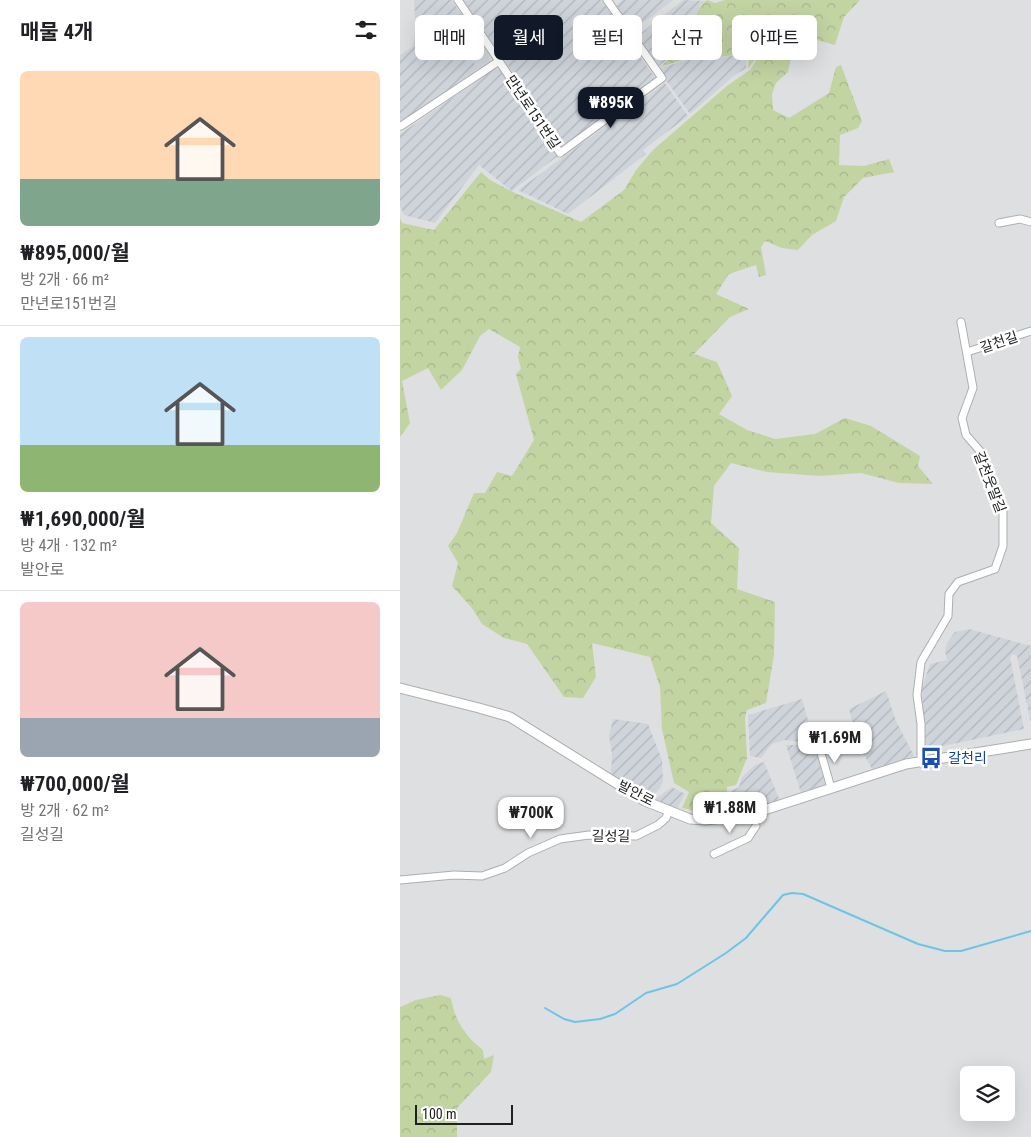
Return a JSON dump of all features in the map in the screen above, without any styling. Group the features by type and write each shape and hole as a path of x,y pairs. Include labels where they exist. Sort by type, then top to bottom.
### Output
{"main road":[{"name":"발안로","path":"400,688 510,717 645,801 690,819 706,820 752,814 906,764 1031,744"}],"street":[{"name":"만년로151번길","path":"458,0 560,153 662,78 607,0"},
{"name":"만년로151번길","path":"401,126 498,61"},
{"path":"999,223 1020,218 1031,222"},
{"name":"갈천웃말길","path":"921,761 921,724 917,694 921,662 948,616 949,594 958,582 996,569 1003,546 1003,510 990,485 980,451 966,435 962,418 973,388 961,322"},
{"name":"갈천길","path":"967,352 1031,331"},
{"path":"819,746 831,788"},
{"name":"길성길","path":"400,880 454,875 482,876 505,868 528,852 560,839 589,834 636,836 658,825 666,818 669,810"},
{"path":"714,854 748,838 756,826"}],"shaded area":[{"path":"414,0 452,0 462,15 415,15"},
{"path":"463,0 602,0 612,15 573,15 573,60 642,60 654,76 652,83 570,143 560,141 504,60 563,60 563,15 494,15 494,45 484,31 484,15 473,15"},
{"path":"622,0 673,0 642,24 642,15 622,15 616,6"},
{"path":"683,0 705,1 696,15 664,15"},
{"path":"652,24 652,57 642,45 642,32"},
{"path":"415,36 415,60 472,60 478,69 400,123 400,55 412,47"},
{"path":"484,47 488,53 490,62 478,69 472,60 484,60"},
{"path":"732,56 732,60 747,60 746,68 735,75 690,114 658,69 686,60 722,60 722,57"},
{"path":"654,60 667,60 659,66"},
{"path":"494,69 502,69 559,155 512,191 479,165 435,223 404,215 400,206 400,134"},
{"path":"665,83 688,116 643,150 646,154 568,214 518,190"},
{"path":"969,629 1031,646 1031,724 1017,656 1013,654 1010,657 1024,729 924,750 922,688 930,664 947,660 945,651 947,643 955,632"},
{"path":"886,691 896,721 914,756 872,769 858,744 849,709"},
{"path":"802,699 808,720 808,734 803,742 784,740 772,744 761,758 750,756 748,715"},
{"path":"613,719 648,724 662,760 663,781 660,788 646,799 611,776 612,754 609,736"},
{"path":"786,745 815,745 825,785 801,793"},
{"path":"764,762 780,801 751,810 729,814 731,791 739,787 742,777 755,765"},
{"path":"672,787 685,794 677,809 654,800"}],"green space":[{"path":"707,0 715,3 725,0 860,0 844,17 835,45 817,40 817,15 732,15 732,55 722,56 722,15 696,15"},
{"path":"668,60 682,60 660,67"},
{"path":"748,60 754,60 748,69"},
{"path":"756,60 790,60 788,72 776,83 772,94 773,110 789,118 829,93 836,67 841,65 862,121 858,128 840,135 839,165 864,166 889,159 894,172 863,178 844,197 836,221 812,235 798,250 782,248 765,241 761,247 766,275 759,277 756,265 729,274 716,294 749,309 730,317 694,354 717,362 732,396 719,414 747,430 775,439 815,434 845,418 871,426 920,456 918,466 933,484 899,483 861,473 819,476 767,472 731,463 714,486 711,523 739,548 737,589 775,602 774,655 766,703 747,710 745,718 747,758 736,785 727,787 726,812 709,814 682,808 689,792 674,783 662,729 660,687 650,657 592,643 596,677 583,698 564,697 527,644 504,638 482,624 472,608 452,586 458,563 448,546 457,533 474,493 485,493 497,472 512,476 534,440 516,374 521,369 518,357 520,347 489,329 480,336 462,370 441,390 428,368 402,381 410,423 400,437 400,218 402,223 434,230 481,172 490,180 515,193 581,222 624,190 636,170 653,150 728,85 750,70"},
{"path":"440,995 451,998 458,1021 471,1039 483,1050 484,1059 494,1055 491,1072 457,1108 457,1137 400,1137 400,1007 416,1000"}],"waterway":[{"path":"545,1008 564,1019 575,1022 600,1019 615,1014 646,993 677,984 726,953 746,938 783,895 792,893 803,894 918,944 945,951 961,951 1031,931"}],"place":[{"name":"갈천리","path":"931,758"}]}
